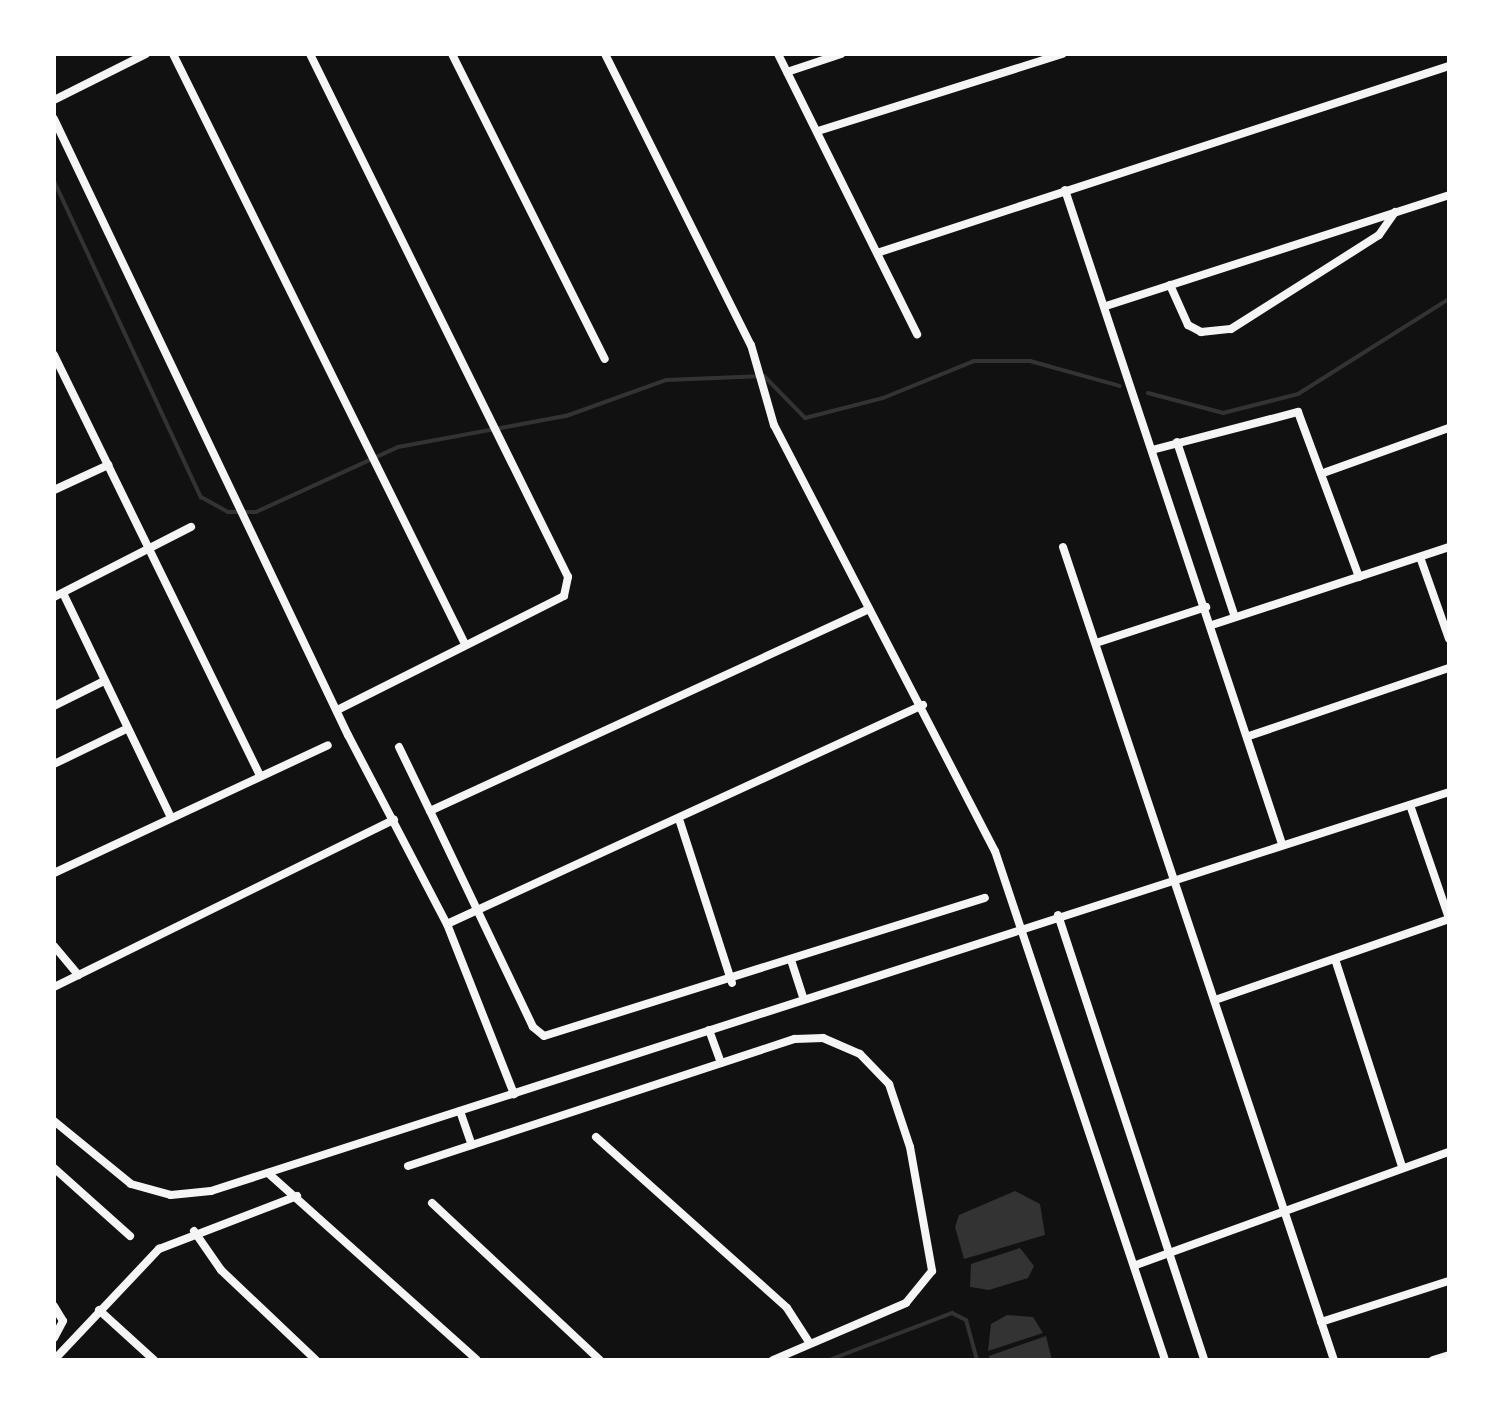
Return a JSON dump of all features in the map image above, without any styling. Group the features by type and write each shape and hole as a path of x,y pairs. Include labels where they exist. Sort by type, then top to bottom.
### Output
{"street":[{"path":"54,100 146,54"},
{"path":"173,54 465,644"},
{"path":"310,54 487,404 568,577 564,596 337,710"},
{"path":"452,54 605,359"},
{"path":"605,54 757,365 765,404 869,609 923,705 1024,926 1165,1360"},
{"path":"778,54 880,252 917,334"},
{"path":"787,72 841,54"},
{"path":"818,131 1062,54"},
{"path":"880,252 1449,66"},
{"path":"54,119 337,710 447,924 514,1094"},
{"path":"1065,190 1249,736 1282,844"},
{"path":"1106,306 1449,195"},
{"path":"1170,285 1188,325 1201,332 1231,329 1379,235 1395,212"},
{"path":"54,355 259,773"},
{"path":"1152,450 1298,412 1326,472 1359,577"},
{"path":"1326,472 1449,428"},
{"path":"1177,442 1235,617"},
{"path":"54,490 108,465"},
{"path":"170,815 59,595 191,527"},
{"path":"1063,547 1334,1360"},
{"path":"1212,625 1449,547"},
{"path":"1420,557 1449,639"},
{"path":"1096,643 1206,607"},
{"path":"430,811 869,609"},
{"path":"1249,736 1449,668"},
{"path":"54,706 102,682"},
{"path":"447,924 680,822 923,705"},
{"path":"54,764 126,729"},
{"path":"54,873 259,773 328,745"},
{"path":"399,747 533,1027 544,1036 732,983 985,898"},
{"path":"54,1121 110,1171 153,1191 192,1194 268,1173 1174,877 1449,792"},
{"path":"1215,1000 1449,919 1410,805"},
{"path":"54,987 394,820"},
{"path":"680,822 732,983"},
{"path":"1058,915 1204,1360"},
{"path":"54,946 78,975"},
{"path":"1335,959 1402,1167"},
{"path":"792,963 804,999"},
{"path":"709,1030 721,1063"},
{"path":"408,1166 795,1039 823,1038 848,1049 889,1084 910,1147 934,1257 928,1285 906,1303 773,1360"},
{"path":"460,1111 472,1145"},
{"path":"596,1137 787,1308 809,1342"},
{"path":"1136,1265 1167,1248 1449,1152"},
{"path":"54,1168 130,1236"},
{"path":"268,1173 477,1360"},
{"path":"54,1360 138,1265 194,1231 297,1196"},
{"path":"432,1203 600,1360"},
{"path":"194,1231 221,1270 316,1360"},
{"path":"1321,1322 1449,1281"},
{"path":"54,1338 57,1309"},
{"path":"99,1310 154,1360"},
{"path":"1433,1360 1449,1355"}],"shaded area":[{"path":"1015,1191 1040,1204 1045,1235 964,1259 955,1227 959,1215"},
{"path":"1020,1248 1034,1266 1028,1278 989,1290 970,1287 971,1264"},
{"path":"1007,1315 1033,1317 1043,1333 988,1351 991,1324"},
{"path":"1046,1336 1052,1360 989,1360 989,1356"}],"waterway":[{"path":"54,181 201,497 228,512 256,512 398,447 566,416 666,380 764,376 805,418 883,398 974,361 1030,361 1120,386"},
{"path":"1148,393 1223,413 1298,394 1449,299"},
{"path":"829,1360 952,1313 966,1320 977,1360"}]}
